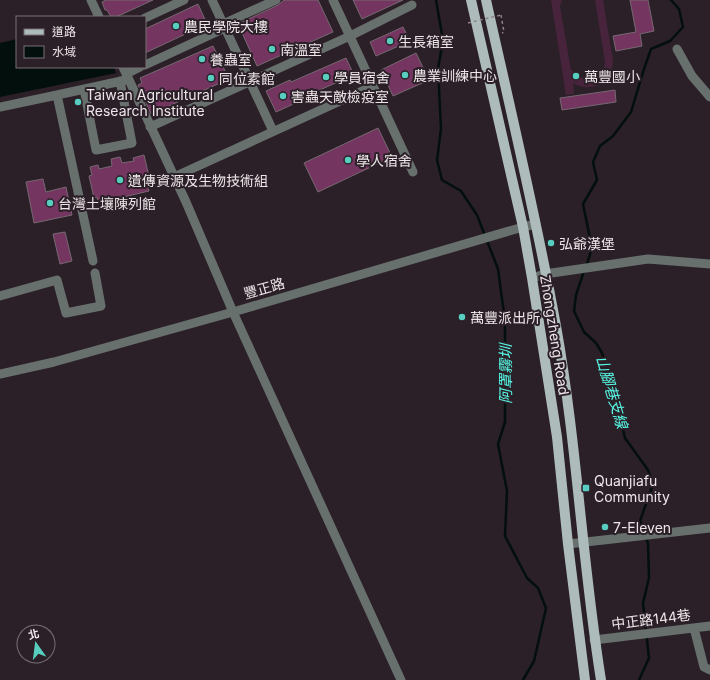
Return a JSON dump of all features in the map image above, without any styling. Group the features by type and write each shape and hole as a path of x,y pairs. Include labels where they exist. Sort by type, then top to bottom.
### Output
{"main road":[{"name":"Zhongzheng Road","path":"471,0 523,227 532,278 557,437 568,544 585,680"},
{"name":"Zhongzheng Road","path":"486,0 536,224 556,326 568,406 594,640 601,680"}],"street":[{"path":"91,0 99,16"},
{"path":"146,18 184,0"},
{"path":"212,0 273,130"},
{"path":"146,65 276,0"},
{"path":"333,0 413,172"},
{"path":"150,128 412,6"},
{"path":"677,49 692,76 710,97"},
{"path":"0,107 84,89 124,75 138,68"},
{"path":"84,89 96,150 132,143 124,75"},
{"path":"124,75 174,177 402,680"},
{"path":"174,177 273,130 373,86"},
{"path":"57,95 93,261"},
{"name":"豐正路","path":"0,374 54,362 234,312 536,224"},
{"path":"532,278 545,274 648,259 710,264"},
{"path":"0,296 57,280 66,313 101,306 95,273"},
{"path":"568,544 710,528"},
{"name":"中正路144巷","path":"594,640 710,626"},
{"path":"694,628 704,668 710,670"}],"path":[{"path":"468,23 501,15 504,32"}],"shaded area":[{"path":"551,0 562,0 560,6 571,70 578,76 585,79 596,75 604,68 605,62 595,0 603,0 613,60 612,68 609,74 600,84 587,87 573,83 574,94 566,95"}],"water":[{"path":"16,39 16,68 114,68 116,73 0,97 0,43"}],"building":[{"path":"106,0 153,0 118,16 110,16 107,10 105,10 102,2"},
{"name":"南溫室","path":"284,0 318,0 333,32 257,66 238,24 278,5"},
{"path":"353,0 403,0 362,19"},
{"path":"630,0 648,0 654,31 640,34 642,46 616,51 613,36 636,32"},
{"name":"農民學院大樓","path":"198,4 207,24 146,53 146,29"},
{"name":"生長箱室","path":"403,27 410,41 376,56 370,42"},
{"path":"213,46 229,79 151,114 138,85 142,83 140,78"},
{"name":"農業訓練中心","path":"416,53 429,80 393,96 381,70"},
{"path":"346,58 354,75 299,99 300,101 276,112 266,91 290,80 291,82"},
{"path":"615,90 616,102 562,110 560,98"},
{"name":"學人宿舍","path":"378,128 392,157 318,192 304,163"},
{"name":"遺傳資源及生物技術組","path":"144,155 151,185 148,186 149,191 98,203 97,197 94,198 89,176 92,175 90,167 98,165 99,169 112,166 111,159 120,157 122,163 134,161 133,158"},
{"name":"台灣土壤陳列館","path":"43,179 46,192 66,187 72,215 34,223 26,182"},
{"path":"65,232 72,261 60,264 53,234"}],"waterway":[{"name":"阿罩霧圳","path":"436,0 443,40 438,69 441,129 437,160 442,180 461,191 477,215 498,269 505,321 505,422 498,444 507,491 505,536 527,578 538,588 546,608 534,661 523,680"},
{"name":"山腳巷支線","path":"586,267 592,248 583,204 597,180 593,162 600,146 613,136 631,112 651,49 670,41 683,27 679,9 671,0"},
{"name":"山腳巷支線","path":"584,271 576,295 574,311 584,332 596,343 602,353 610,377 625,438 648,470 653,484 640,521 645,533"},
{"name":"山腳巷支線","path":"639,680 649,658 643,603 649,578 648,543 646,538"}],"place":[{"name":"農民學院大樓","path":"176,26"},
{"name":"生長箱室","path":"390,41"},
{"name":"南溫室","path":"272,49"},
{"name":"養蟲室","path":"202,59"},
{"name":"農業訓練中心","path":"405,75"},
{"name":"萬豐國小","path":"576,76"},
{"name":"學員宿舍","path":"326,77"},
{"name":"同位素館","path":"211,78"},
{"name":"害蟲天敵檢疫室","path":"283,96"},
{"name":"Taiwan Agricultural Research Institute","path":"78,102"},
{"name":"學人宿舍","path":"348,160"},
{"name":"遺傳資源及生物技術組","path":"120,180"},
{"name":"台灣土壤陳列館","path":"50,203"},
{"name":"弘爺漢堡","path":"551,243"},
{"name":"萬豐派出所","path":"462,317"},
{"name":"Quanjiafu Community","path":"586,488"},
{"name":"7-Eleven","path":"605,527"}]}
